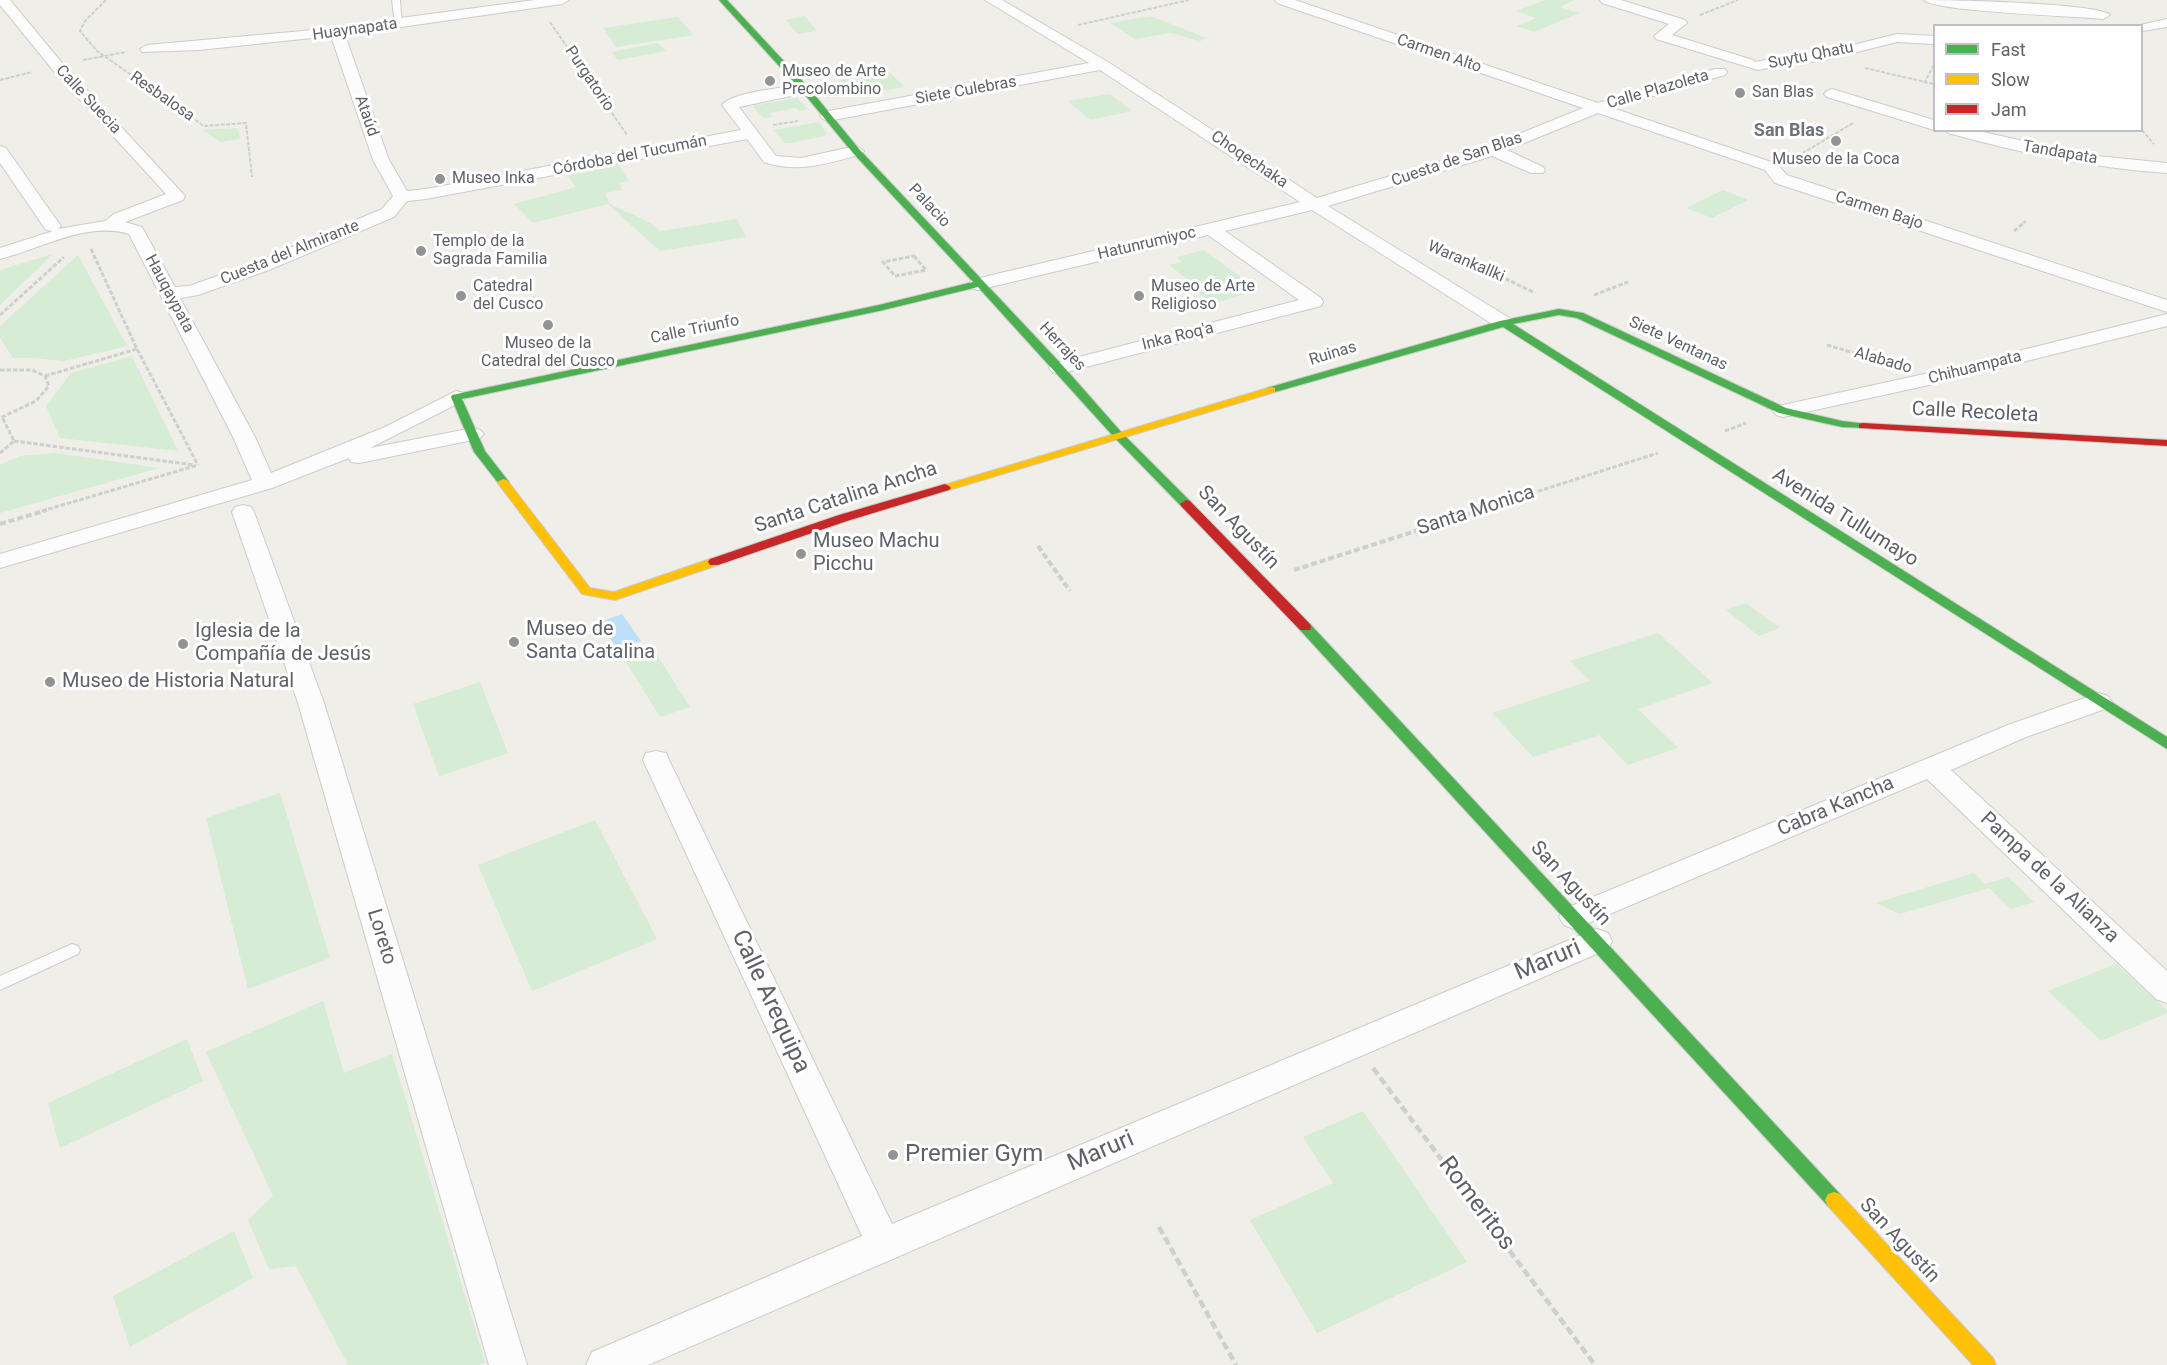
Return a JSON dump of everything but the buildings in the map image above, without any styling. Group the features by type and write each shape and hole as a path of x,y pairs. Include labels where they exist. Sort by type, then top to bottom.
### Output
{"street":[{"name":"Calle Suecia","path":"3,0 57,66 177,196 120,218 110,225"},
{"name":"Huaynapata","path":"147,49 240,44 337,33 562,0"},
{"path":"723,0 805,89"},
{"name":"Choqechaka","path":"992,0 1103,65 1315,204 1504,323"},
{"name":"Carmen Alto","path":"1282,0 1597,108"},
{"path":"1607,0 1680,23"},
{"path":"1931,0 1962,5 2076,11 2103,15"},
{"name":"Suytu Qhatu","path":"1680,23 1661,36 1753,64 1821,57 1897,38 1933,40"},
{"path":"2143,27 2167,23"},
{"name":"Ataúd","path":"337,33 381,160 402,196"},
{"name":"Siete Culebras","path":"828,116 1103,65"},
{"name":"Calle Plazoleta","path":"1597,108 1720,72"},
{"path":"805,89 742,100 730,105 770,159 780,164 796,164 856,151"},
{"name":"Palacio","path":"805,89 856,151 978,284"},
{"path":"1832,94 1933,124"},
{"name":"Cuesta de San Blas","path":"1315,204 1493,150 1597,108"},
{"name":"Carmen Bajo","path":"1597,108 1771,167 1780,179 2167,306"},
{"name":"Tandapata","path":"1962,132 2037,150 2116,163 2167,168"},
{"name":"Córdoba del Tucumán","path":"402,196 426,194 751,134"},
{"path":"1493,150 1537,170"},
{"path":"0,151 52,226"},
{"name":"Cuesta del Almirante","path":"169,293 191,291 263,266 388,213 402,196"},
{"name":"Hatunrumiyoc","path":"978,284 1315,204"},
{"name":"Hauqaypata","path":"0,254 92,226 128,227 136,231 244,437 264,483"},
{"name":"Inka Roq'a","path":"1059,368 1314,302 1211,229"},
{"name":"Herrajes","path":"978,284 1059,368 1118,435"},
{"name":"Calle Triunfo","path":"456,397 867,310 978,284"},
{"name":"Ruinas","path":"1118,435 1504,323 1558,312"},
{"name":"Siete Ventanas","path":"1558,312 1579,315 1783,411"},
{"name":"Chihuampata","path":"1783,411 1938,377 2167,320"},
{"name":"Avenida Tullumayo","path":"1504,323 2167,744"},
{"path":"0,561 264,483 309,467 392,431 456,397 473,434 309,467"},
{"name":"Calle Recoleta","path":"1783,411 1842,424 1887,428 2167,443"},
{"name":"Santa Catalina Ancha","path":"473,434 480,452 586,591 615,596 854,514 1118,435"},
{"name":"San Agustín","path":"1118,435 1262,580 1986,1365"},
{"name":"Loreto","path":"243,512 311,703 508,1365"},
{"name":"Cabra Kancha","path":"1574,917 2017,731 2099,702"},
{"name":"Calle Arequipa","path":"656,760 884,1244"},
{"name":"Pampa de la Alianza","path":"1931,767 2167,990"},
{"name":"Maruri","path":"605,1365 1597,941"}],"lane":[{"path":"396,0 399,24"},
{"path":"0,983 72,950"}],"path":[{"name":"Resbalosa","path":"106,0 85,21 80,31 88,42 108,60 204,126 246,123 252,177"},
{"path":"1046,32 1189,0"},
{"path":"1680,23 1738,0"},
{"name":"Purgatorio","path":"538,4 640,154"},
{"path":"1821,57 1933,84"},
{"path":"1924,83 1933,67"},
{"path":"770,125 828,116"},
{"path":"1797,157 1856,122"},
{"name":"Warankallki","path":"1428,245 1448,251 1539,295"},
{"path":"90,246 137,349 198,465"},
{"path":"0,315 66,255"},
{"path":"914,256 926,270 916,272 895,276 883,262 914,256"},
{"name":"Alabado","path":"1827,345 1938,377"},
{"path":"0,370 32,370 45,376 137,349"},
{"path":"14,441 1,418 25,408 45,393 49,386 45,376"},
{"name":"Santa Monica","path":"1262,580 1783,411"},
{"path":"0,453 14,441 198,465"},
{"path":"0,524 198,465"},
{"path":"1038,546 1070,591"},
{"name":"Romeritos","path":"1354,1044 1595,1365"},
{"path":"1159,1227 1236,1365"}],"green space":[{"path":"1545,0 1575,0 1560,7 1579,13 1534,32 1517,26 1536,18 1517,11"},
{"path":"805,16 817,31 798,34 786,20"},
{"path":"1150,16 1207,38 1200,41 1171,33 1135,39 1110,23"},
{"path":"678,17 693,35 616,47 603,28"},
{"path":"658,43 666,51 618,60 611,52"},
{"path":"888,71 905,87 854,96 838,80"},
{"path":"1110,94 1132,111 1090,120 1068,101"},
{"path":"797,98 808,109 800,111 796,108 770,113 772,117 763,118 753,106"},
{"path":"819,122 827,134 790,143 785,143 774,130"},
{"path":"236,128 240,139 221,142 202,130"},
{"path":"617,163 629,181 620,183 622,190 605,193 609,203 649,222 660,231 737,219 746,237 660,251 608,204 533,223 514,204 576,187 565,172"},
{"path":"1723,190 1748,200 1712,218 1686,208"},
{"path":"1204,250 1258,290 1212,304 1197,292 1201,290 1169,265 1182,262 1177,257"},
{"path":"53,254 0,305 0,270"},
{"path":"78,255 127,346 64,361 13,358 0,338 0,326"},
{"path":"132,356 178,451 60,438 46,406 71,373"},
{"path":"55,453 159,468 0,513 0,465 20,456"},
{"path":"1746,603 1780,628 1759,636 1726,610"},
{"path":"1658,633 1713,683 1638,709 1678,748 1628,765 1599,735 1533,757 1492,713 1590,681 1570,661"},
{"path":"650,644 690,707 660,717 621,654"},
{"path":"480,682 508,753 439,776 413,704"},
{"path":"280,793 330,958 248,989 206,818"},
{"path":"595,820 657,939 532,991 478,865"},
{"path":"1974,873 1985,884 2008,877 2034,902 2011,909 1989,888 1900,914 1876,903"},
{"path":"2116,964 2167,1010 2167,1013 2101,1041 2048,991"},
{"path":"323,1001 344,1073 392,1054 485,1362 479,1365 348,1365 296,1266 269,1269 248,1220 273,1196 206,1052"},
{"path":"187,1039 203,1081 60,1148 48,1103"},
{"path":"1363,1111 1467,1262 1317,1333 1250,1220 1333,1183 1303,1137"},
{"path":"234,1231 253,1278 130,1347 113,1296"}],"water":[{"path":"622,614 641,641 616,648 600,622"}],"traffic: fast":[{"path":"723,0 805,89 856,151 1059,368 1118,435 1186,504"},
{"path":"503,482 480,452 456,397 879,308 978,284"},
{"path":"1271,390 1504,323 1559,312 1579,315 1783,411 1842,424 1863,426"},
{"path":"1504,323 2167,744"},
{"path":"1305,627 1834,1200"}],"traffic: slow":[{"path":"945,488 1271,390"},
{"path":"503,482 586,591 615,596 714,562"},
{"path":"1834,1200 1986,1365"}],"traffic: jam":[{"path":"1863,426 2167,443"},
{"path":"714,562 843,518 945,488"},
{"path":"1186,504 1305,627"}],"place":[{"name":"Museo de Arte Precolombino","path":"770,81"},
{"name":"San Blas","path":"1740,93"},
{"name":"Museo de la Coca","path":"1836,141"},
{"name":"Museo Inka","path":"440,179"},
{"name":"Templo de la Sagrada Familia","path":"421,251"},
{"name":"Catedral del Cusco","path":"461,296"},
{"name":"Museo de Arte Religioso","path":"1139,296"},
{"name":"Museo de la Catedral del Cusco","path":"548,325"},
{"name":"Museo Machu Picchu","path":"801,554"},
{"name":"Museo de Santa Catalina","path":"514,642"},
{"name":"Iglesia de la Compañía de Jesús","path":"183,644"},
{"name":"Museo de Historia Natural","path":"50,682"},
{"name":"Premier Gym","path":"893,1155"}],"district":[{"name":"San Blas","path":"1789,131"}]}
